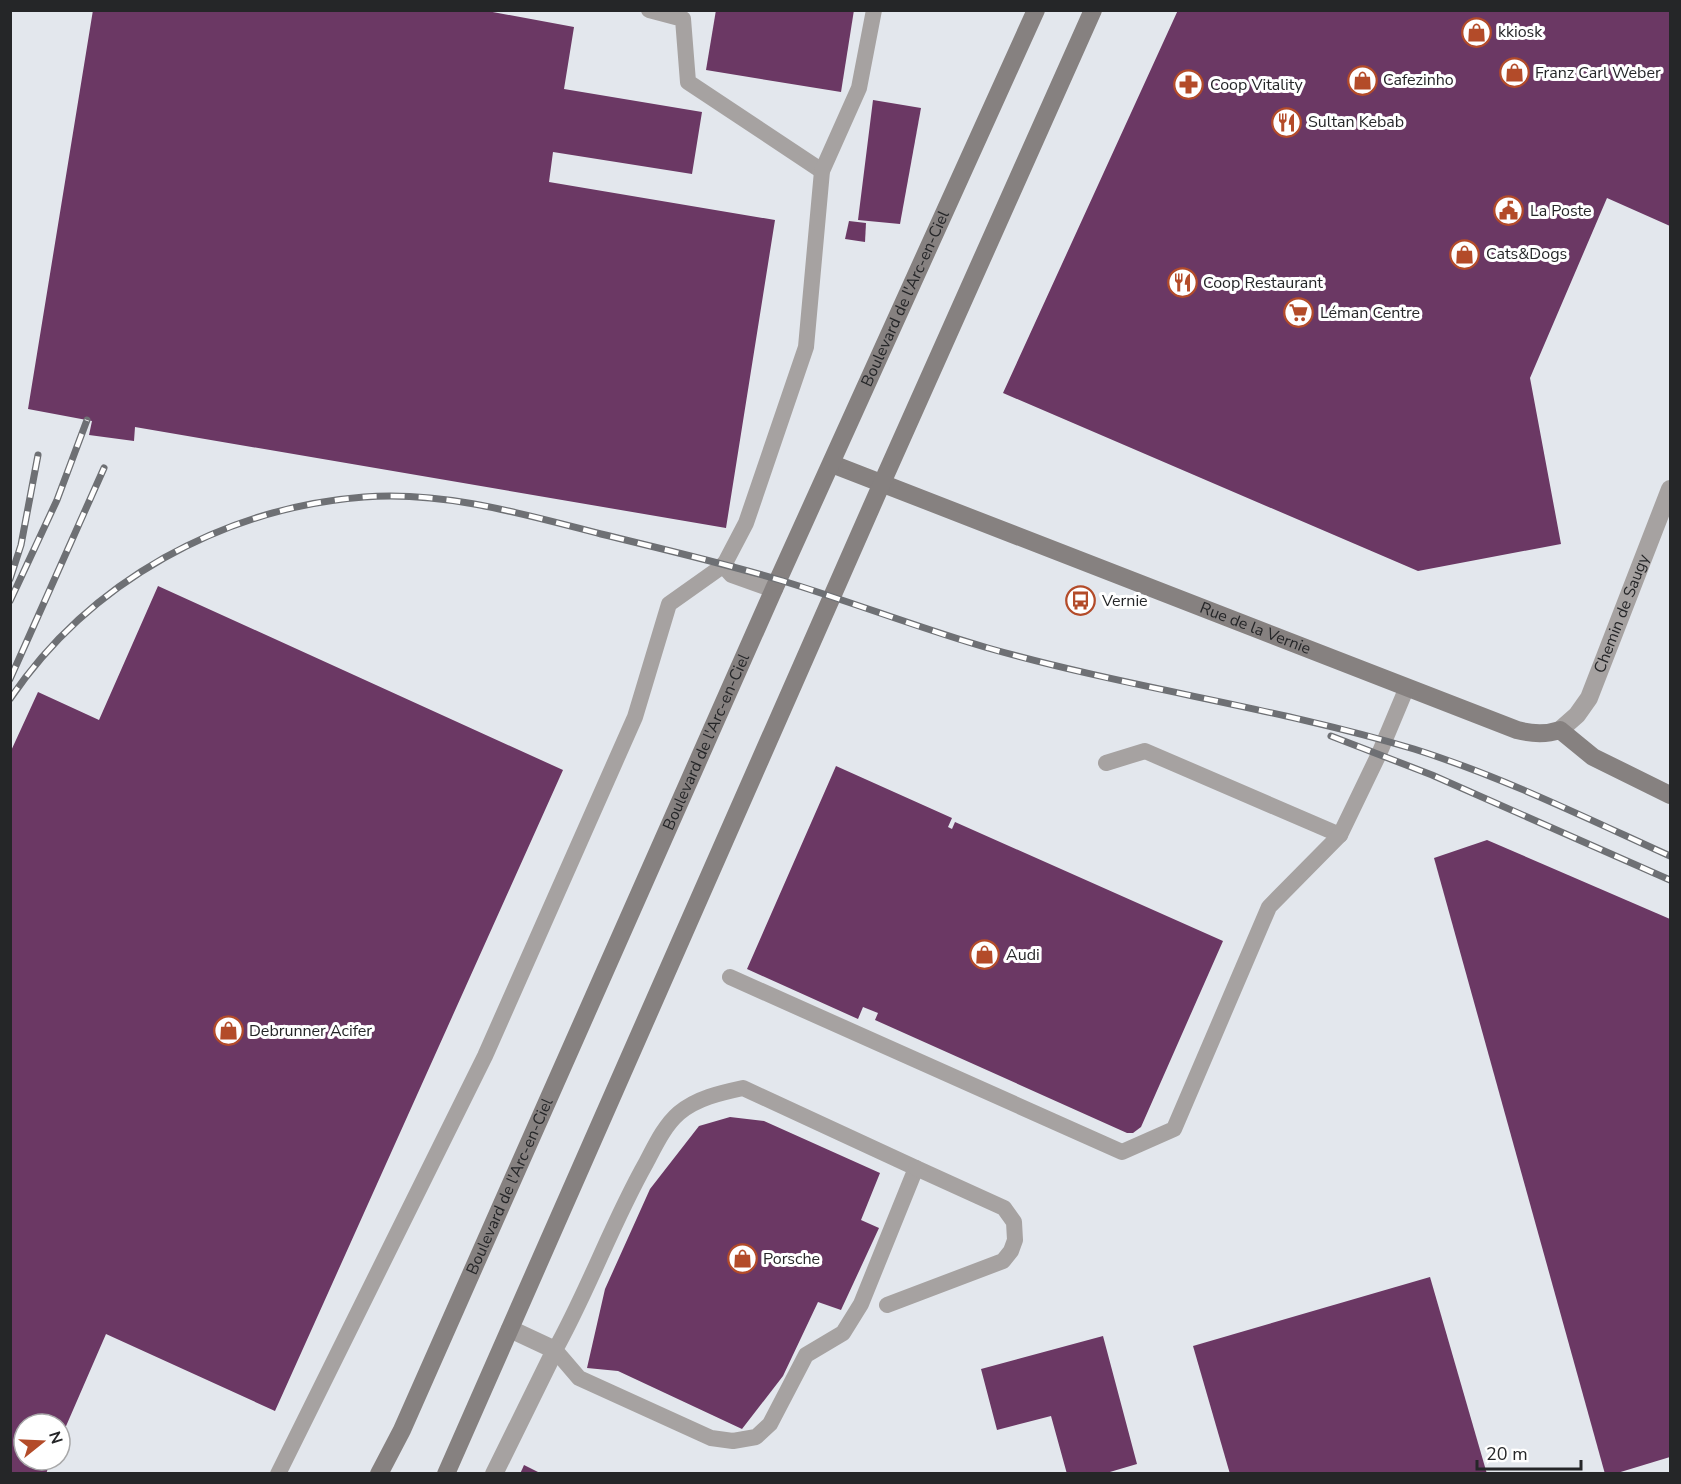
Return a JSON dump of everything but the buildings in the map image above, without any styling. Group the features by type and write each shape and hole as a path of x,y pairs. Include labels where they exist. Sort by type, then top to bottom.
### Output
{"main road":[{"name":"Boulevard de l'Arc-en-Ciel","path":"379,1473 402,1430 774,589 1036,10"},
{"path":"446,1473 1093,10"},
{"name":"Rue de la Vernie","path":"832,464 1516,730 1532,734 1547,734 1560,730"},
{"path":"1560,730 1593,757 1671,795"}],"street":[{"name":"Chemin de Saugy","path":"1560,730 1577,715 1589,698 1671,489"},
{"path":"724,565 732,574 774,589"},
{"path":"494,1473 555,1350 510,1329"}],"lane":[{"path":"650,10 683,19 688,82 822,171"},
{"path":"278,1473 490,1045 635,717 669,604 724,565 747,523 806,347 822,171 859,88 874,10"},
{"path":"730,977 1122,1152 1174,1130 1269,907 1340,835 1379,754 1407,687"},
{"path":"1106,763 1145,751 1340,835"},
{"path":"887,1305 1003,1261 1011,1251 1015,1239 1014,1222 1004,1208 742,1088 711,1094 679,1113 664,1131 629,1192 578,1308 555,1350 579,1378 711,1438 732,1442 756,1437 770,1424 806,1355 843,1333 861,1304 916,1168"}],"railway":[{"path":"10,601 57,500 87,420"},
{"path":"10,579 21,545 38,455"},
{"path":"10,679 104,468"},
{"path":"10,699 42,657 79,619 120,586 164,558 211,535 260,517 312,504 364,497 424,497 513,512 692,556 783,581 988,648 1094,675 1308,721 1414,749 1512,785 1670,856"},
{"path":"1331,736 1432,775 1670,880"}],"place":[{"name":"kkiosk","path":"1477,32"},
{"name":"Franz Carl Weber","path":"1514,73"},
{"name":"Cafezinho","path":"1362,80"},
{"name":"Coop Vitality","path":"1189,85"},
{"name":"Sultan Kebab","path":"1287,122"},
{"name":"La Poste","path":"1509,211"},
{"name":"Cats&Dogs","path":"1465,254"},
{"name":"Coop Restaurant","path":"1182,283"},
{"name":"Léman Centre","path":"1299,313"},
{"name":"Vernie","path":"1081,601"},
{"name":"Audi","path":"985,955"},
{"name":"Debrunner Acifer","path":"228,1031"},
{"name":"Porsche","path":"742,1259"}]}
